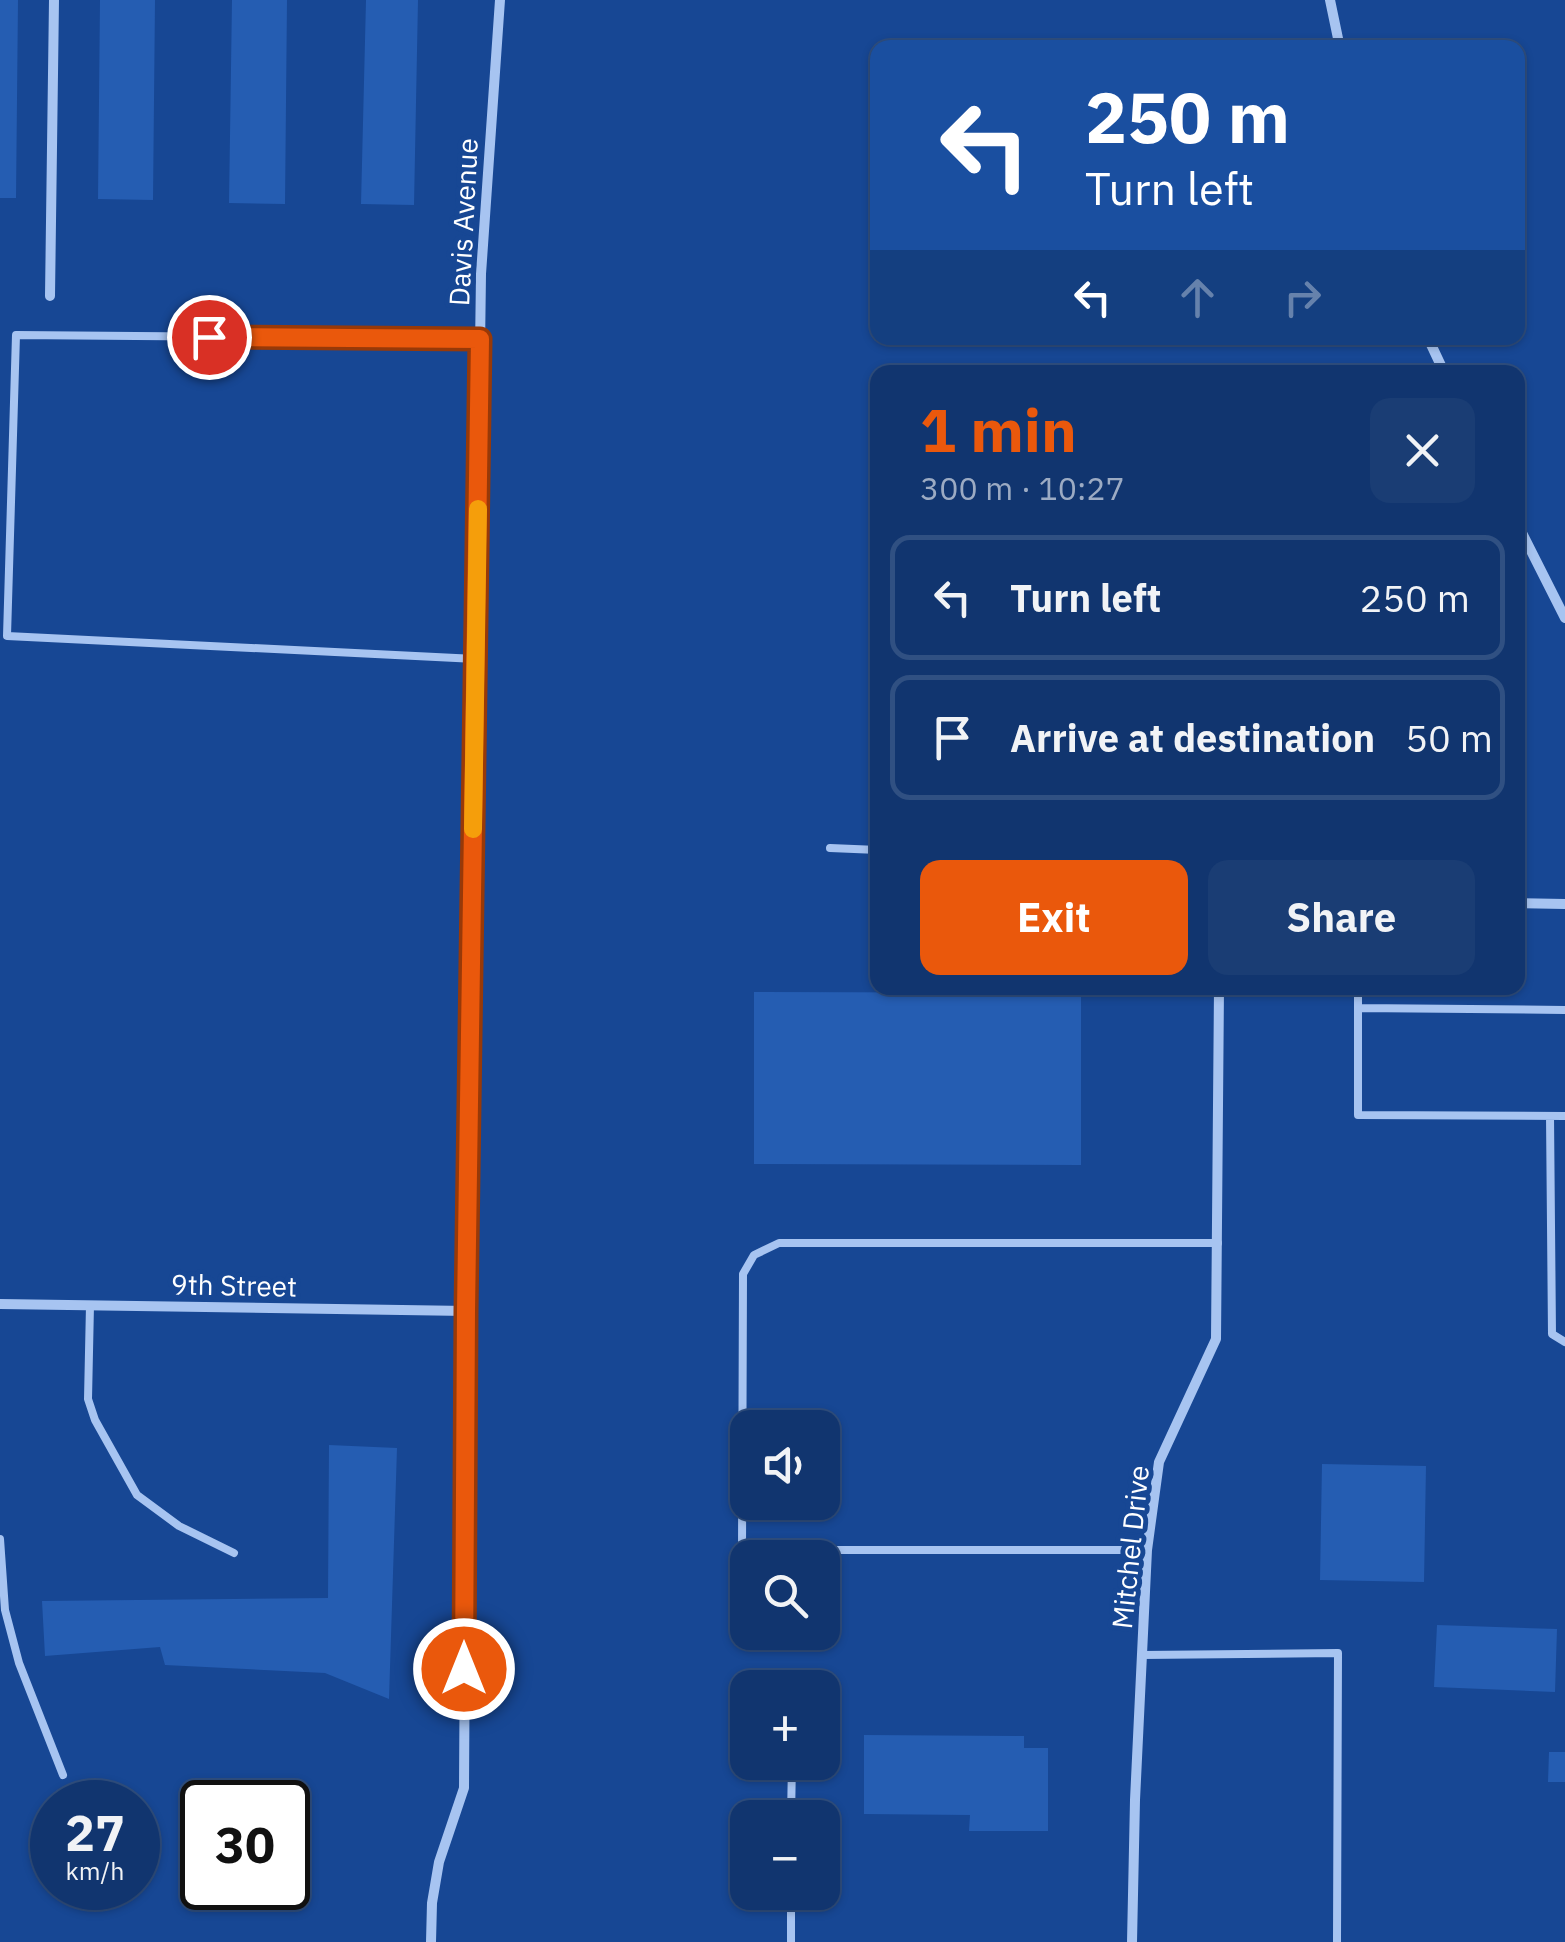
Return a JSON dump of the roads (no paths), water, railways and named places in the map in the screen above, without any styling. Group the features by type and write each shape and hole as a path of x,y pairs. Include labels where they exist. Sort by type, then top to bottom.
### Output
{"street":[{"path":"50,296 54,0"},
{"name":"Davis Avenue","path":"431,1942 432,1902 440,1862 464,1788 466,1311 481,274 500,0"},
{"path":"1330,0 1338,40"},
{"path":"1525,539 1565,618"},
{"path":"1525,904 1565,904"},
{"name":"Mitchel Drive","path":"1132,1942 1147,1550 1159,1462 1216,1339 1219,995"},
{"name":"9th Street","path":"0,1304 466,1311"}],"lane":[{"path":"476,659 7,636 16,335 480,339"},
{"path":"830,848 870,850"},
{"path":"1358,995 1358,1115 1565,1116"},
{"path":"1358,1008 1565,1010"},
{"path":"1550,1116 1552,1334 1565,1342"},
{"path":"1147,1550 742,1550 743,1274 754,1255 779,1243 1218,1243"},
{"path":"90,1305 88,1400 94,1420 136,1495 178,1526 234,1552"},
{"path":"0,1539 6,1610 19,1663 63,1775"},
{"path":"1142,1654 1338,1654 1337,1942"},
{"path":"790,1942 791,1910"}]}
